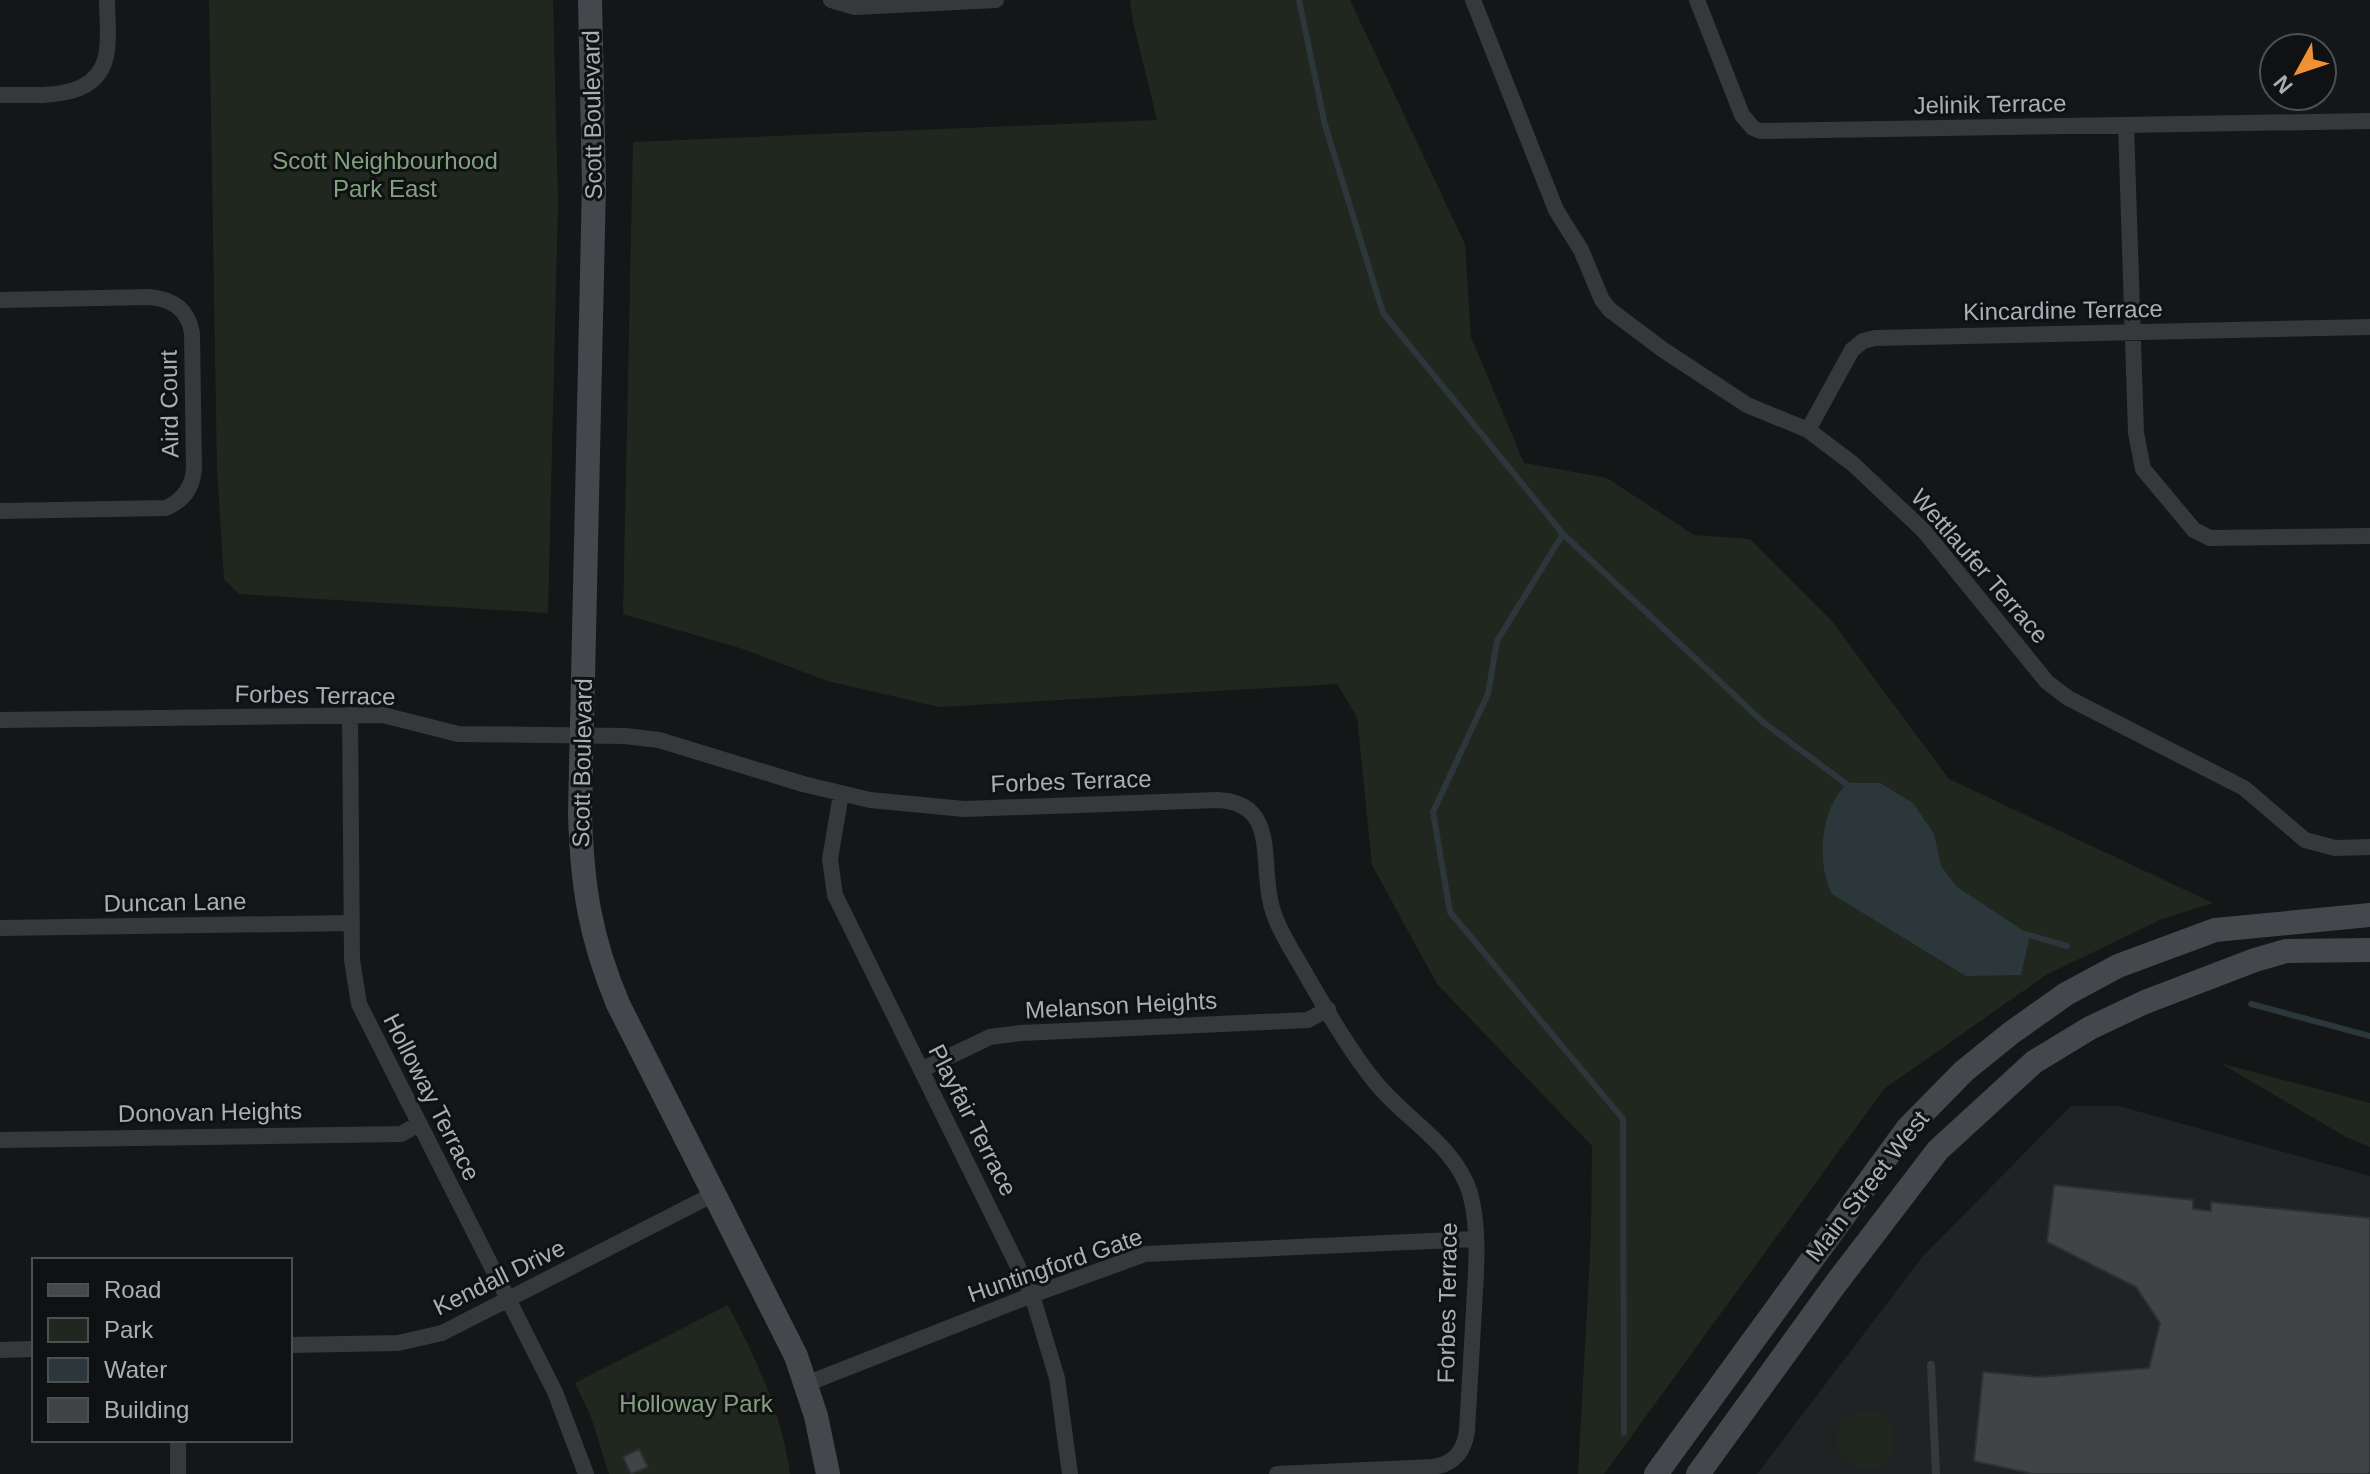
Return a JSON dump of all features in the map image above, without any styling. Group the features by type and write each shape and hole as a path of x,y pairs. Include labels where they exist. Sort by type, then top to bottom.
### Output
{"main road":[{"name":"Scott Boulevard","path":"590,0 594,184 581,863 586,904 598,953 618,1004 796,1356 820,1430 828,1474"},
{"name":"Main Street West","path":"1656,1474 1907,1129 1964,1071 2011,1033 2066,994 2118,966 2215,930 2370,915"},
{"name":"Main Street West","path":"1698,1474 1842,1275 1938,1150 2034,1062 2090,1028 2145,1002 2255,960 2286,951 2370,950"}],"street":[{"path":"0,95 60,93 83,88 92,82 106,59 107,0"},
{"path":"831,0 855,7 996,0"},
{"name":"Wettlaufer Terrace","path":"1473,0 1556,210 1581,250 1602,300 1620,319 1747,405 1808,430 1853,464 1924,531 2047,682 2068,698 2244,788 2305,840 2335,848 2370,847"},
{"name":"Jelinik Terrace","path":"1697,0 1742,115 1753,128 1760,131 2370,121"},
{"path":"2126,125 2136,433 2143,469 2194,530 2210,538 2370,536"},
{"name":"Aird Court","path":"0,300 149,297 163,298 179,306 191,323 192,333 194,468 194,479 186,493 166,508 0,511"},
{"name":"Kincardine Terrace","path":"1808,430 1852,350 1863,341 1875,338 2370,327"},
{"name":"Holloway Terrace","path":"350,715 353,975 359,1004 555,1392 586,1474"},
{"name":"Forbes Terrace","path":"0,720 383,715 458,734 625,736 671,743 841,794 964,809 1217,800 1239,803 1254,813 1262,829 1269,898 1285,939 1374,1081 1443,1149 1459,1170 1471,1201 1475,1239 1467,1431 1457,1456 1443,1466 1277,1474"},
{"name":"Playfair Terrace","path":"841,794 830,859 835,895 1032,1295 1057,1378 1070,1474"},
{"name":"Duncan Lane","path":"0,928 352,923"},
{"name":"Melanson Heights","path":"921,1070 979,1041 1021,1033 1308,1020 1328,1009"},
{"name":"Donovan Heights","path":"0,1140 401,1134 419,1124"},
{"name":"Kendall Drive","path":"292,1345 411,1342 442,1333 714,1194"},
{"name":"Huntingford Gate","path":"806,1384 1145,1254 1475,1239"},
{"path":"0,1350 32,1349"},
{"path":"178,1442 178,1474"}],"lane":[{"path":"1931,1365 1936,1474"}],"shaded area":[{"path":"2071,1106 2119,1106 2370,1176 2370,1474 1757,1474 1923,1256"}],"green space":[{"name":"Scott Neighbourhood Park East","path":"209,0 553,0 558,203 548,613 239,594 224,579 217,469"},
{"path":"1130,0 1350,0 1465,244 1471,337 1524,463 1607,478 1694,535 1750,539 1831,620 1949,779 2213,903 2162,919 2046,975 1884,1089 1604,1474 1578,1474 1591,1237 1592,1146 1437,984 1372,865 1357,717 1337,684 940,707 827,681 743,649 623,614 633,142 1157,120"},
{"path":"2220,1063 2370,1103 2370,1147 2346,1137"},
{"name":"Holloway Park","path":"728,1305 758,1366 774,1408 790,1474 609,1474 591,1417 575,1383"},
{"path":"1866,1411 1887,1419 1895,1440 1887,1461 1866,1469 1845,1461 1837,1440 1845,1419"}],"water":[{"path":"1848,783 1880,783 1913,803 1934,834 1941,866 1957,887 2030,935 2021,975 1966,976 1832,894 1824,867 1826,820 1831,806"}],"building":[{"path":"2054,1185 2193,1200 2193,1209 2211,1211 2211,1202 2370,1218 2370,1474 2033,1474 1974,1461 1983,1372 2039,1377 2149,1368 2160,1323 2136,1287 2047,1242"},
{"path":"639,1449 648,1467 631,1474 623,1457"}],"waterway":[{"path":"1299,0 1325,125 1383,313 1563,534 1763,722 1853,789"},
{"path":"1563,534 1497,641 1488,694 1433,812 1450,912 1623,1119 1624,1433"},
{"path":"2025,934 2067,946"},
{"path":"2251,1004 2370,1036"}]}
